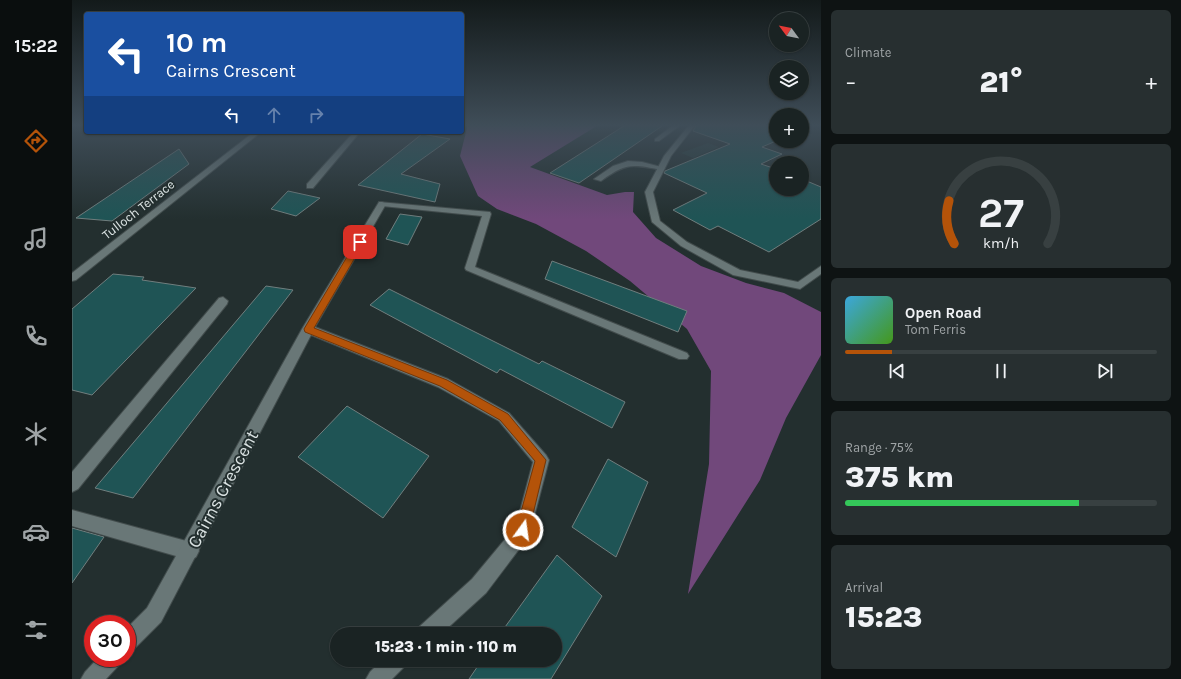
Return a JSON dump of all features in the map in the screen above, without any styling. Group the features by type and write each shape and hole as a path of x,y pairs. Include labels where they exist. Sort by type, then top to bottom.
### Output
{"street":[{"name":"Tulloch Terrace","path":"72,278 228,156"},
{"path":"310,186 336,156"},
{"path":"668,156 649,192 656,222 684,244 737,273 800,286 821,269"},
{"path":"598,179 617,166 626,162 661,168"},
{"name":"Cairns Crescent","path":"136,633 154,615 190,551 308,329 382,204 487,214 470,268 683,356"},
{"path":"72,484 223,301"},
{"path":"308,329 443,383 504,417 541,460 523,530 479,586 434,627"},
{"path":"72,518 190,551"},
{"path":"92,679 103,667"},
{"path":"377,679 390,667"}],"shaded area":[{"path":"460,156 548,156 530,167 607,195 634,192 633,212 656,238 701,266 746,283 784,293 821,312 821,355 786,418 760,480 688,594 709,464 711,371 687,329 630,281 586,251 536,224 497,209 478,196"},
{"path":"687,156 698,156 693,158"}],"building":[{"path":"169,156 183,156 189,164 112,221 76,218"},
{"path":"395,156 427,156 401,174 440,184 435,202 358,185"},
{"path":"577,156 619,156 579,183 550,173"},
{"path":"702,156 778,156 769,156 769,160 761,164 769,167 769,196 809,196 809,182 821,187 821,219 769,252 718,226 710,230 673,210 707,193 664,173 665,171"},
{"path":"288,191 320,198 296,216 271,209"},
{"path":"400,214 422,217 408,245 386,239"},
{"path":"552,261 687,311 678,332 545,279"},
{"path":"113,274 144,277 142,280 196,288 92,395 72,390 72,309"},
{"path":"266,286 293,290 133,498 95,488"},
{"path":"389,289 539,364 542,361 625,402 612,428 500,369 497,373 370,305"},
{"path":"347,406 429,456 383,518 298,457"},
{"path":"608,459 648,482 616,557 572,527"},
{"path":"72,528 104,537 72,583"},
{"path":"557,555 602,596 562,661 562,627 505,627"},
{"path":"477,667 558,667 551,679 469,679"}],"route":[{"path":"360,242 308,329 443,383 504,417 541,460 523,530"}]}
